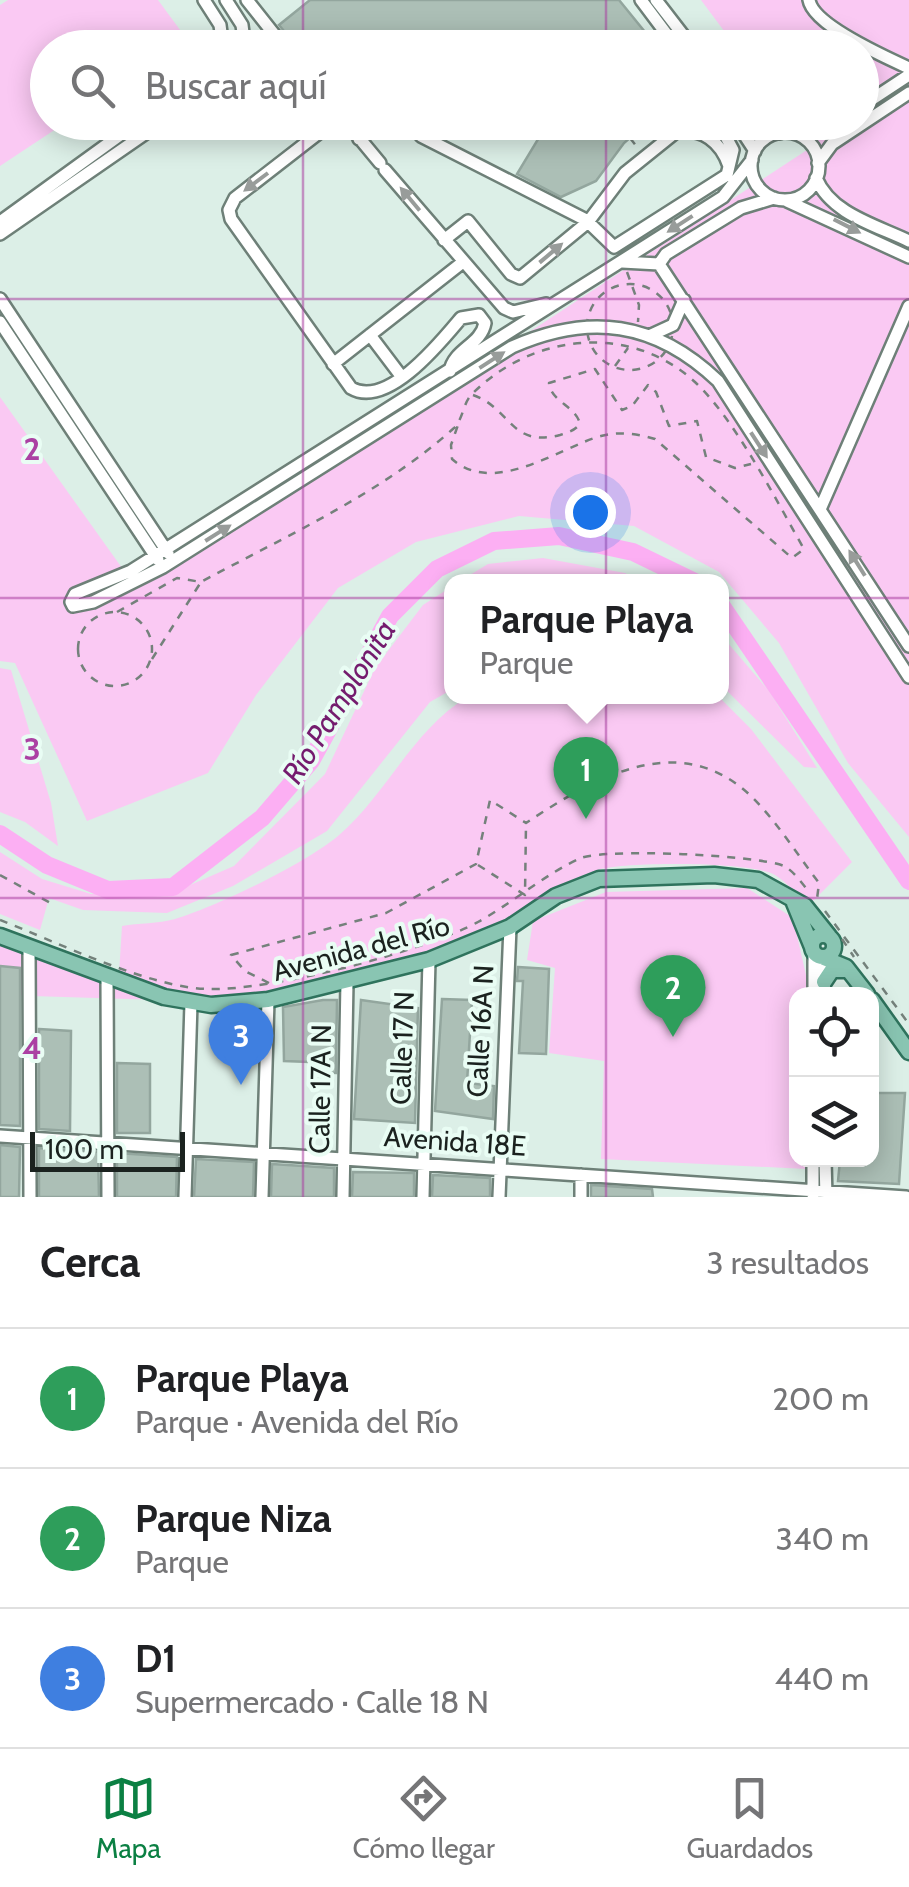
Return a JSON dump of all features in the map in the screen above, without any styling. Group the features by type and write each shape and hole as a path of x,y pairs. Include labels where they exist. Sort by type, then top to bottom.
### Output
{"main road":[{"name":"Avenida del Río","path":"0,936 191,1003 268,1000 429,960 510,927 556,896 599,879 736,875 788,894"},
{"path":"788,894 812,913 849,960 852,973"},
{"path":"788,894 817,953 852,973 862,987"},
{"path":"817,953 831,954 832,940"},
{"path":"823,987 836,968 852,973"},
{"path":"879,1010 909,1052"}],"street":[{"path":"204,0 221,30"},
{"path":"226,0 243,30"},
{"path":"247,0 271,30"},
{"path":"641,0 664,30"},
{"path":"656,0 680,30"},
{"path":"809,0 811,10 839,30"},
{"path":"879,51 909,71 879,94"},
{"path":"889,56 896,68 896,83"},
{"path":"879,113 909,93"},
{"path":"0,222 113,140"},
{"path":"0,234 136,140"},
{"path":"310,140 235,198 229,214 333,364 360,393 376,392 401,376 434,352 461,318 479,315 485,323 483,333 454,358 450,372"},
{"path":"360,140 494,299 512,312 560,300"},
{"path":"429,140 588,222 608,245 618,246 712,187 730,168 732,150 727,140"},
{"path":"444,240 468,221 510,274 520,278 588,222 618,180 665,140"},
{"path":"712,140 730,168"},
{"path":"745,140 753,155 754,179 779,199 909,257"},
{"path":"765,140 723,196 366,426 111,582 75,594 71,602 74,606 93,602 168,564 512,347 549,330 588,324 649,336 692,356 718,381 909,677"},
{"path":"804,140 811,146 818,163"},
{"path":"659,264 666,254 740,208 804,194 816,178 818,163 838,140"},
{"path":"816,178 837,206 909,240"},
{"path":"333,364 462,262"},
{"path":"622,262 659,264"},
{"path":"659,264 909,646"},
{"path":"0,298 160,552"},
{"path":"649,336 673,325 684,300"},
{"path":"821,507 909,306"},
{"path":"0,322 168,564"},
{"path":"370,335 401,376"},
{"path":"366,426 364,433 373,438"},
{"path":"340,440 346,454"},
{"name":"Calle 16A N","path":"499,1197 510,927"},
{"path":"29,947 30,1197"},
{"path":"817,953 821,987"},
{"name":"Calle 17 N","path":"423,1197 429,960"},
{"path":"107,976 108,1197"},
{"name":"Calle 17A N","path":"343,1197 347,982"},
{"path":"262,1197 268,1000"},
{"path":"185,1197 191,1003"},
{"name":"Avenida 18E","path":"0,1136 660,1180 732,1191 906,1197"},
{"path":"814,1167 819,1194"},
{"path":"819,1194 825,1167"},
{"path":"580,1197 581,1175"},
{"path":"660,1180 660,1197"}],"path":[{"path":"632,140 644,156"},
{"path":"622,262 639,305 635,333"},
{"path":"581,341 630,346 660,358 694,381 710,398 804,548 792,558 656,439 637,434 601,436 539,465 479,470 452,458 450,445 472,394 524,358 552,346 581,341"},
{"path":"614,367 630,346"},
{"path":"600,371 606,362"},
{"path":"472,394 492,402 519,432 547,438 577,429 580,420 551,392 549,383 589,369 600,371"},
{"path":"600,371 622,410 632,406 643,387 652,387 669,426 697,421 706,457 734,468 766,456"},
{"path":"201,582 177,578 117,612 94,619 80,638 79,662 86,673 107,686 131,682 148,664 201,582 374,485 458,425"},
{"path":"117,612 128,614 146,630 152,653 148,664"},
{"path":"526,823 574,791 621,769 644,763 696,764 748,793 766,812 819,883 816,901"},
{"path":"268,983 245,971 231,955 386,913 476,864 490,800 526,823"},
{"path":"476,864 525,895 526,823"},
{"path":"0,875 54,905"},
{"path":"820,916 845,943 909,1037"}],"shaded area":[{"path":"8,0 158,0 180,30 30,30 30,140 39,140 0,166 0,5"},
{"path":"701,0 909,0 909,837 848,763 779,643 729,584 729,574 721,574 634,526 519,516 416,542 338,588 256,695 208,773 87,821 15,663 0,661 0,397 137,589 810,148 804,140 879,140 879,30 723,30"},
{"path":"543,558 627,574 472,574 488,564"},
{"path":"444,592 444,694 430,702 327,831 233,886 167,913 83,910 49,898 40,930 0,914 0,852 42,879 91,894 174,892 234,866 325,774 375,668 423,605"},
{"path":"729,644 769,691 817,768 804,767 729,693"},
{"path":"0,668 11,670 51,803 58,846 25,822 0,812"},
{"path":"457,704 726,704 751,729 852,862 809,905 775,875 762,870 689,864 601,869 574,879 469,938 338,979 245,995 169,993 119,974 122,926 169,921 192,913 305,859 355,819 414,745"},
{"path":"747,888 793,918 808,987 789,987 789,1167 807,1169 601,1159 604,1061 549,1053 555,968 527,960 533,921 606,892"},
{"path":"0,938 160,1000 0,995"}],"building":[{"path":"310,0 619,0 643,30 283,30 279,25"},
{"path":"538,140 627,140 596,181 561,197 517,174"},
{"path":"0,966 20,968 20,1126 0,1125"},
{"path":"518,967 549,969 546,1054 519,1053 523,981 517,981"},
{"path":"442,999 472,1000 467,1083 494,1086 493,1119 435,1111"},
{"path":"337,1000 336,1073 310,1072 310,1062 284,1061 283,1007"},
{"path":"361,1000 418,1008 415,1123 354,1119"},
{"path":"39,1029 71,1031 70,1131 39,1129"},
{"path":"117,1063 150,1064 150,1133 117,1133"},
{"path":"879,1093 905,1093 899,1184 838,1181 839,1167 879,1167"},
{"path":"0,1145 20,1147 19,1197 0,1197"},
{"path":"39,1148 98,1152 99,1197 39,1197"},
{"path":"117,1153 177,1157 176,1197 117,1197"},
{"path":"196,1159 254,1162 253,1197 194,1197"},
{"path":"272,1164 334,1168 334,1197 271,1197"},
{"path":"353,1172 414,1173 414,1197 352,1197"},
{"path":"433,1175 490,1178 490,1197 432,1197"},
{"path":"591,1185 652,1189 653,1197 591,1197"}],"waterway":[{"name":"Río Pamplonita","path":"0,834 47,865 108,890 173,887 262,818 311,761 390,616 437,569 494,541 559,536 633,552 678,574"},
{"name":"Río Pamplonita","path":"729,617 909,881"}],"place":[{"name":"Parque Playa","path":"586,819"},
{"name":"Parque Niza","path":"673,1037"},
{"name":"D1","path":"241,1085"}]}
